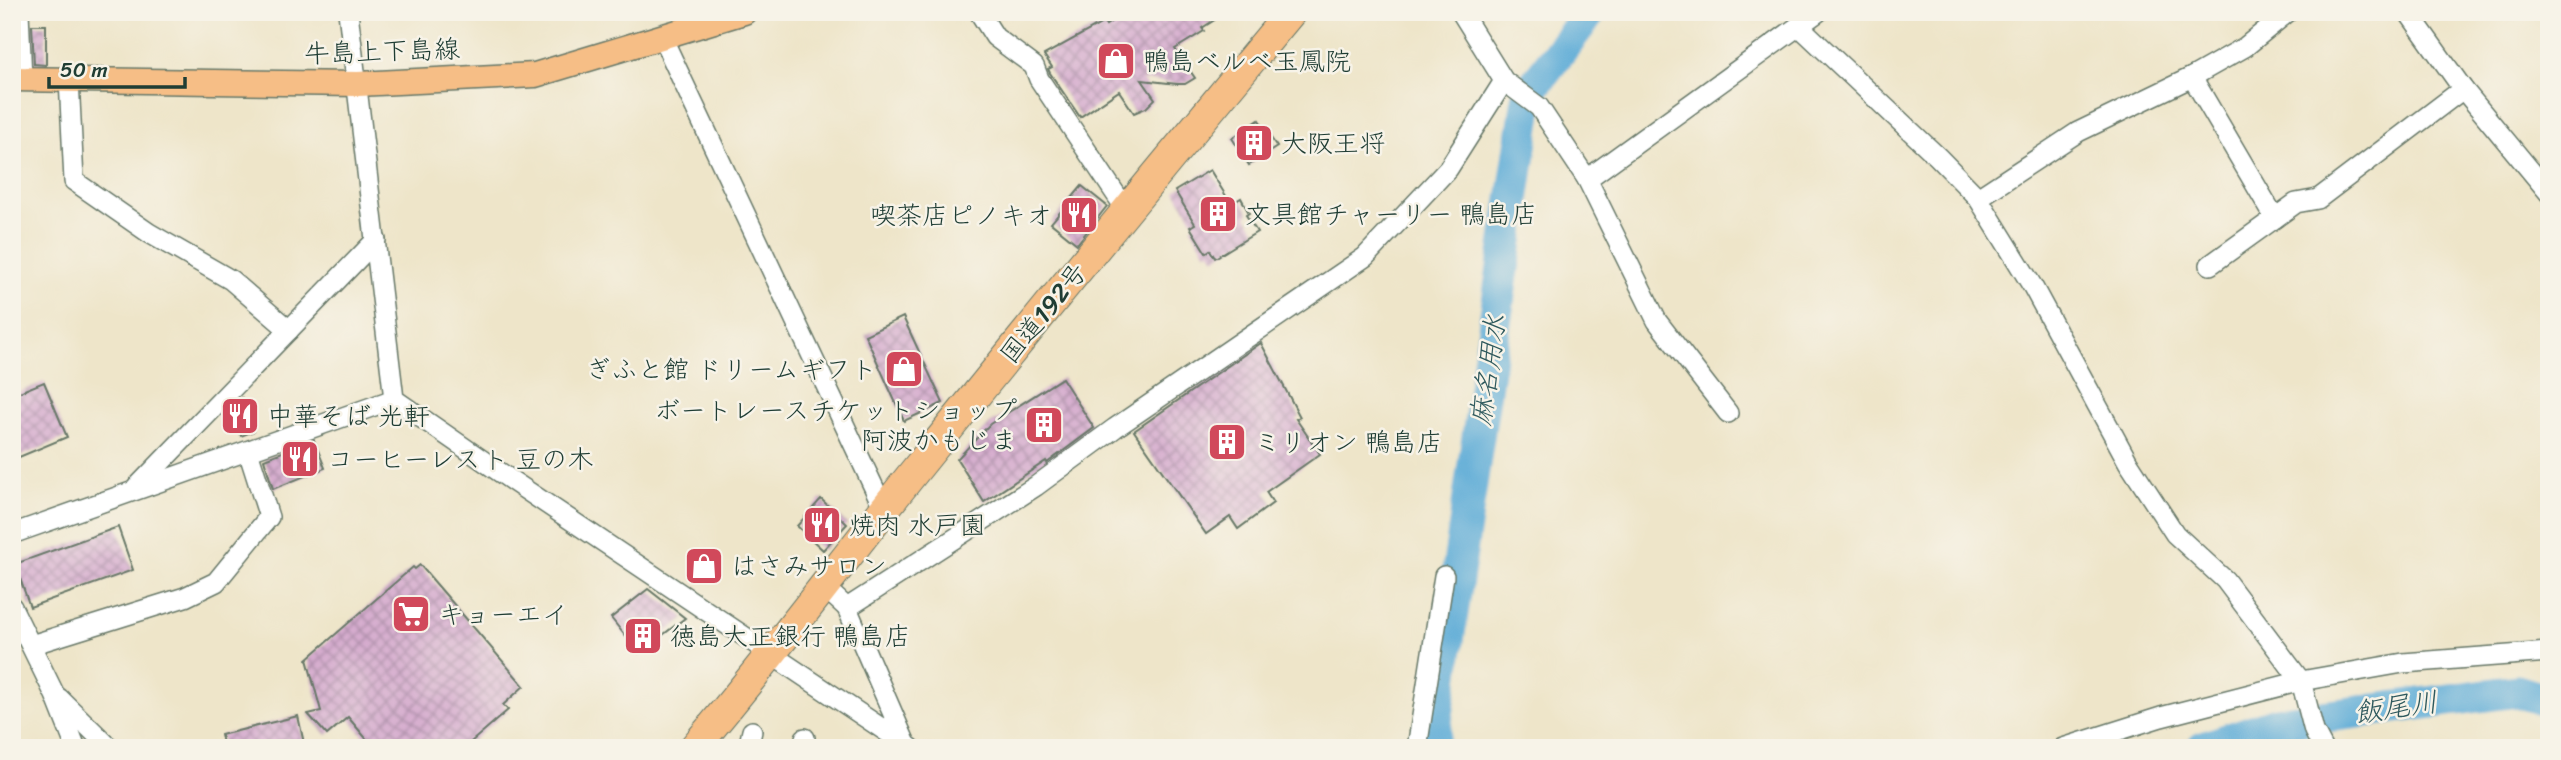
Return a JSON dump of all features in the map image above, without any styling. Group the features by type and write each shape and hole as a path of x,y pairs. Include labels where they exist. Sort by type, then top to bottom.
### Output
{"highway":[{"name":"国道192号","path":"694,748 772,655 884,509 1291,12"}],"main road":[{"name":"牛島上下島線","path":"17,78 358,84 535,75 744,12"}],"street":[{"path":"17,78 19,12"},
{"path":"348,12 394,400 908,746"},
{"path":"979,12 995,37 1034,66 1039,79 1127,211"},
{"path":"1461,12 1511,86 1539,107 1587,179 1657,321 1728,413"},
{"path":"1587,179 1818,12"},
{"path":"1978,198 2078,132 2193,77 2245,47 2288,12"},
{"path":"2408,12 2463,89 2549,193"},
{"path":"1799,26 1978,198 2033,288 2128,462 2175,534 2225,580 2303,687 2319,740"},
{"path":"662,37 884,509"},
{"path":"2193,77 2275,218"},
{"path":"69,79 74,181 149,233 231,280 289,330"},
{"path":"847,608 1036,486 1115,428 1365,257 1448,169 1511,86"},
{"path":"2210,265 2296,202 2318,199 2463,89"},
{"path":"134,491 376,240"},
{"path":"12,534 394,400"},
{"path":"31,645 185,597 215,582 269,517 248,451"},
{"path":"1416,748 1444,576"},
{"path":"823,586 847,608 908,746"},
{"path":"12,607 55,695 76,748"},
{"path":"2063,748 2161,717 2403,663 2549,652"},
{"path":"55,695 110,748"}],"building":[{"name":"鴨島ベルベ玉鳳院","path":"1126,12 1227,12 1202,28 1204,31 1175,49 1195,78 1185,84 1142,80 1155,99 1146,108 1134,113 1119,91 1080,117 1050,73 1048,69 1052,67 1044,55 1104,22 1106,25"},
{"path":"32,25 46,25 46,65 34,64"},
{"name":"大阪王将","path":"1259,120 1277,147 1249,165 1232,138"},
{"name":"文具館チャーリー 鴨島店","path":"1210,170 1231,204 1241,198 1249,213 1246,215 1257,232 1215,258 1210,250 1206,253 1190,227 1195,224 1175,191"},
{"name":"喫茶店ピノキオ","path":"1082,186 1107,206 1077,244 1051,223"},
{"name":"ぎふと館 ドリームギフト","path":"903,317 943,403 904,421 865,335"},
{"name":"ミリオン 鴨島店","path":"1261,343 1300,417 1296,419 1320,454 1266,492 1273,503 1238,529 1230,517 1206,534 1134,431"},
{"name":"ボートレースチケットショップ 阿波かもじま","path":"1062,378 1094,428 1047,463 1046,461 984,502 957,459 990,424"},
{"path":"44,382 67,437 12,460 12,395"},
{"path":"242,398 254,431 241,436 231,408"},
{"path":"314,440 325,468 273,489 264,459"},
{"name":"焼肉 水戸園","path":"821,499 847,524 823,550 797,526"},
{"path":"118,527 133,570 30,607 15,564"},
{"name":"キョーエイ","path":"420,565 524,686 503,705 508,710 464,748 374,748 348,717 327,735 308,714 321,711 307,659 413,567 415,569"},
{"name":"徳島大正銀行 鴨島店","path":"648,589 685,618 639,653 611,618"},
{"path":"298,716 305,748 224,748 221,735"}],"waterway":[{"name":"麻名用水","path":"1432,748 1529,92 1590,12"},
{"name":"飯尾川","path":"2203,748 2276,723 2517,691 2549,701"}],"place":[{"name":"鴨島ベルベ玉鳳院","path":"1116,61"},
{"name":"大阪王将","path":"1254,143"},
{"name":"文具館チャーリー 鴨島店","path":"1218,214"},
{"name":"喫茶店ピノキオ","path":"1079,215"},
{"name":"ぎふと館 ドリームギフト","path":"904,369"},
{"name":"中華そば 光軒","path":"240,416"},
{"name":"ボートレースチケットショップ 阿波かもじま","path":"1044,425"},
{"name":"ミリオン 鴨島店","path":"1227,442"},
{"name":"コーヒーレスト 豆の木","path":"300,459"},
{"name":"焼肉 水戸園","path":"822,525"},
{"name":"はさみサロン","path":"704,566"},
{"name":"キョーエイ","path":"411,614"},
{"name":"徳島大正銀行 鴨島店","path":"643,636"}]}
